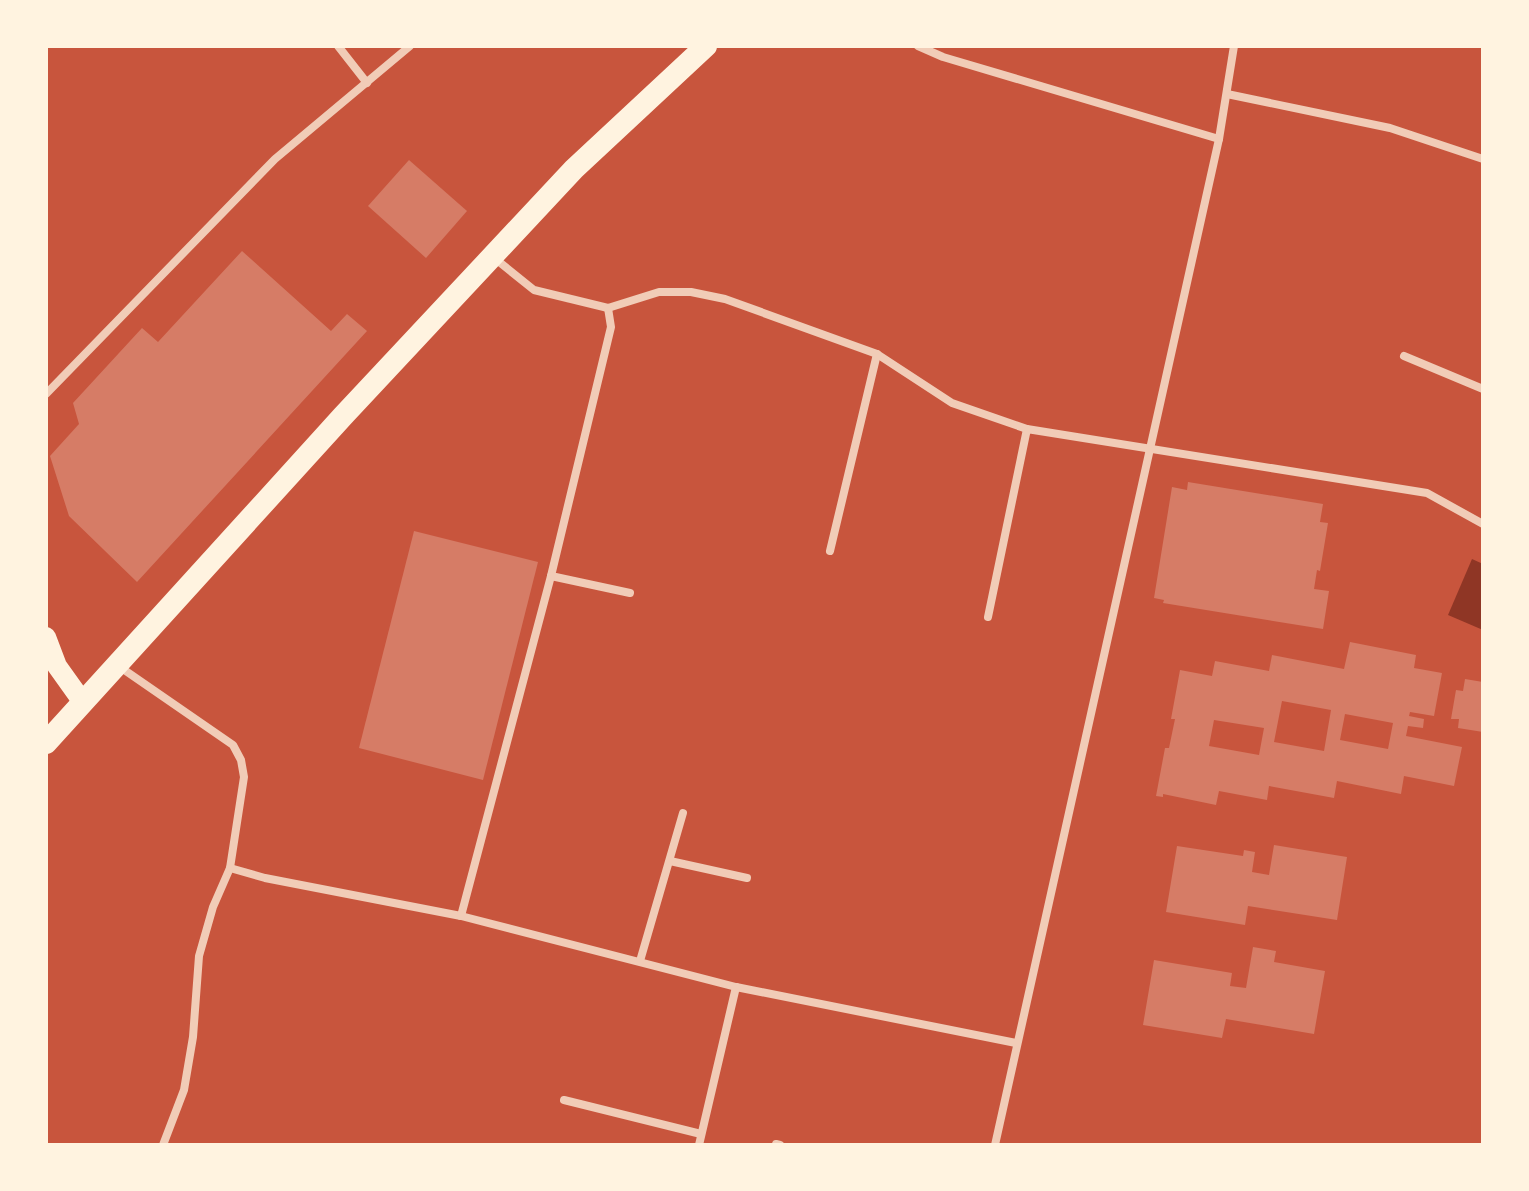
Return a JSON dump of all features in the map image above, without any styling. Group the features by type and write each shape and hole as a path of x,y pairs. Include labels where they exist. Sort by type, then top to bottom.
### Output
{"highway":[{"path":"46,743 574,169 706,46"}],"main road":[{"path":"46,637 57,666 82,701"}],"street":[{"path":"338,46 367,83"},
{"path":"46,394 275,159 410,46"},
{"path":"918,46 943,57 1219,139"},
{"path":"995,1145 1152,450 1219,139 1234,46"},
{"path":"1227,94 1390,128 1483,159"},
{"path":"493,257 534,290 608,308 659,292 691,292 725,299 877,354 952,403 1027,429 1427,493 1483,524"},
{"path":"461,916 551,576 611,327 608,308"},
{"path":"830,551 877,354"},
{"path":"1404,356 1483,389"},
{"path":"988,617 1027,429"},
{"path":"551,576 630,593"},
{"path":"116,664 233,745 241,760 244,777 230,868 213,907 199,956 193,1037 184,1090 163,1145"},
{"path":"640,961 683,813"},
{"path":"670,861 747,878"},
{"path":"230,868 265,878 461,916 736,987 1016,1043"},
{"path":"699,1145 736,987"},
{"path":"564,1100 701,1134"}],"shaded area":[{"path":"1472,559 1483,564 1483,630 1448,615"}],"building":[{"path":"409,160 467,211 426,258 368,206"},
{"path":"242,251 331,331 347,314 367,331 137,582 69,516 50,456 79,424 73,403 142,328 158,342"},
{"path":"1188,482 1323,504 1320,522 1328,523 1314,589 1329,591 1323,629 1163,603 1164,600 1154,598 1172,487 1187,490"},
{"path":"414,531 538,562 483,780 359,748"},
{"path":"1350,642 1416,655 1414,668 1442,673 1434,716 1410,712 1409,716 1424,719 1423,728 1408,726 1406,736 1462,747 1454,786 1404,776 1401,794 1337,781 1334,798 1269,786 1267,800 1219,791 1216,805 1163,794 1163,797 1156,796 1165,748 1169,748 1175,719 1171,719 1180,670 1212,676 1215,661 1269,671 1272,655 1344,669","holes":["1282,701 1331,710 1324,751 1274,742","1345,714 1393,723 1388,749 1340,740","1214,720 1264,728 1259,755 1209,746"]},
{"path":"1465,679 1483,682 1483,732 1458,728 1459,719 1451,719 1456,690 1463,691"},
{"path":"1274,845 1347,857 1337,920 1248,906 1245,925 1166,912 1177,846 1243,856 1244,850 1255,852 1252,872 1269,875"},
{"path":"1253,947 1276,951 1274,962 1325,971 1314,1034 1226,1019 1222,1038 1143,1025 1154,960 1232,973 1230,986 1246,988"}]}
